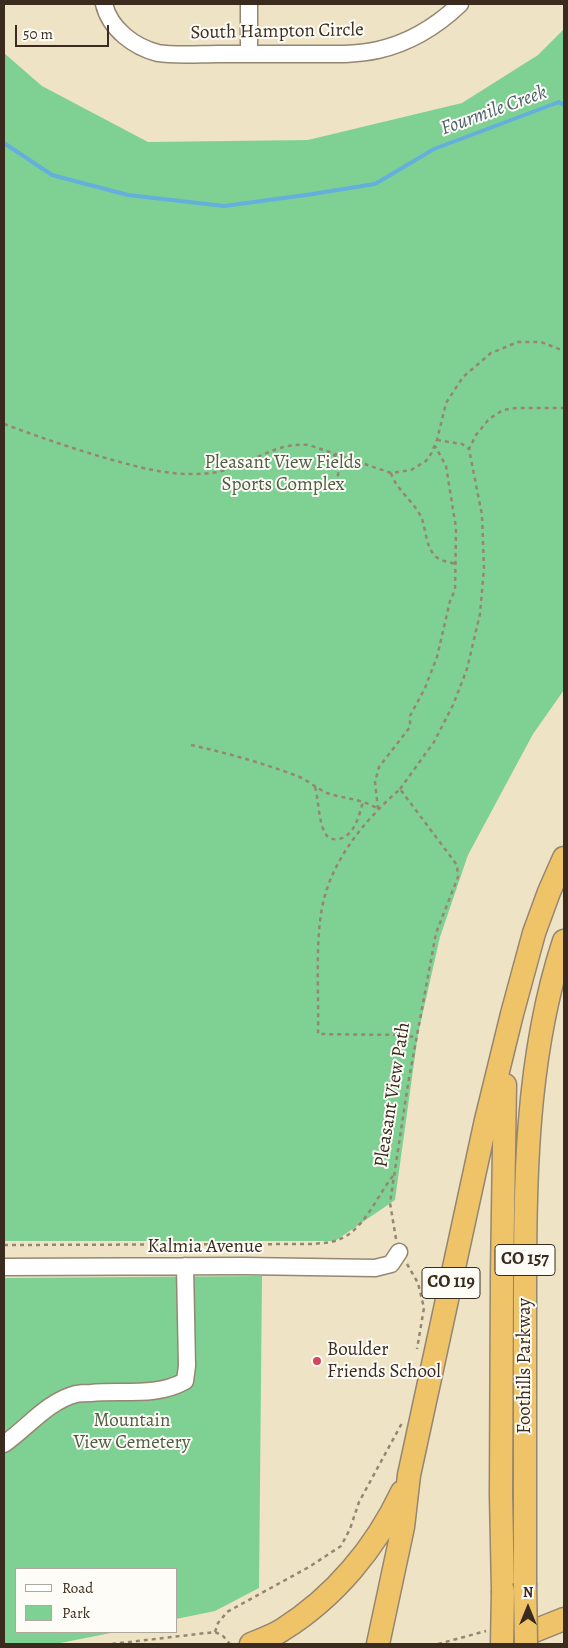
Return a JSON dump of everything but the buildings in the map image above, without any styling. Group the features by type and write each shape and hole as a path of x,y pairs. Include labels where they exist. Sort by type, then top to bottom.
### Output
{"highway":[{"name":"CO 119","path":"251,1644 295,1622 309,1612 335,1587 368,1549 391,1514 409,1475 486,1120 512,1014 534,933 564,858"},
{"name":"Foothills Parkway","path":"526,1644 526,1231 528,1144 532,1094 544,1014 564,941"},
{"name":"Foothills Parkway","path":"501,1644 503,1592 504,1117 506,1071 512,1014"},
{"path":"378,1644 403,1527 409,1475"},
{"path":"501,1644 564,1619"}],"street":[{"name":"South Hampton Circle","path":"104,4 114,25 140,47 162,53 248,54 353,54 379,50 403,42 427,30 460,4"},
{"path":"248,54 249,4"},
{"name":"Kalmia Avenue","path":"4,1267 375,1268 391,1264 399,1252"},
{"path":"4,1444 57,1402 76,1394 162,1390 174,1387 185,1381 187,1366 185,1266"}],"path":[{"path":"4,424 68,447 167,474 213,473 278,448 297,444 309,445 392,473 411,470 426,461 435,446 446,403 463,377 492,353 518,342 541,342 564,351"},
{"path":"416,1037 400,1035 318,1034 319,933 322,907 332,877 344,852 378,809 400,789 434,742 453,705 466,669 480,614 484,568 482,516 469,448 476,435 489,419 503,410 516,408 564,408"},
{"path":"437,440 462,444 469,448"},
{"path":"378,809 375,782 379,767 410,727 410,716 425,688 437,658 450,601 455,590 456,528 446,466 435,446"},
{"path":"334,454 339,470 336,484"},
{"path":"339,470 356,462"},
{"path":"392,473 393,478 412,502 421,518 430,549 436,557 456,564"},
{"path":"191,744 299,776 325,792 371,804 378,809"},
{"path":"314,785 324,831 328,838 333,840 339,840 350,833 359,818 363,802"},
{"name":"Pleasant View Path","path":"400,789 457,865 458,877 436,933 416,1037 390,1203 399,1252 418,1283 424,1308 417,1351"},
{"path":"4,1245 313,1244 328,1242 342,1239 362,1221 394,1175"},
{"path":"215,1632 218,1623 227,1612 309,1567 341,1546 350,1529 359,1502 404,1419"},
{"path":"112,1644 215,1632 223,1636 230,1644"}],"green space":[{"name":"Pleasant View Fields Sports Complex","path":"564,29 564,690 533,734 468,855 440,937 418,1034 395,1200 335,1241 4,1241 4,53 42,86 148,142 308,140 462,103 538,55"},
{"name":"Mountain View Cemetery","path":"262,1276 259,1588 215,1611 178,1619 178,1568 15,1568 15,1633 111,1633 55,1644 4,1644 4,1278"}],"waterway":[{"name":"Fourmile Creek","path":"4,143 52,175 128,195 224,206 375,184 434,149 559,102 564,105"}],"place":[{"name":"Boulder Friends School","path":"317,1361"}]}
